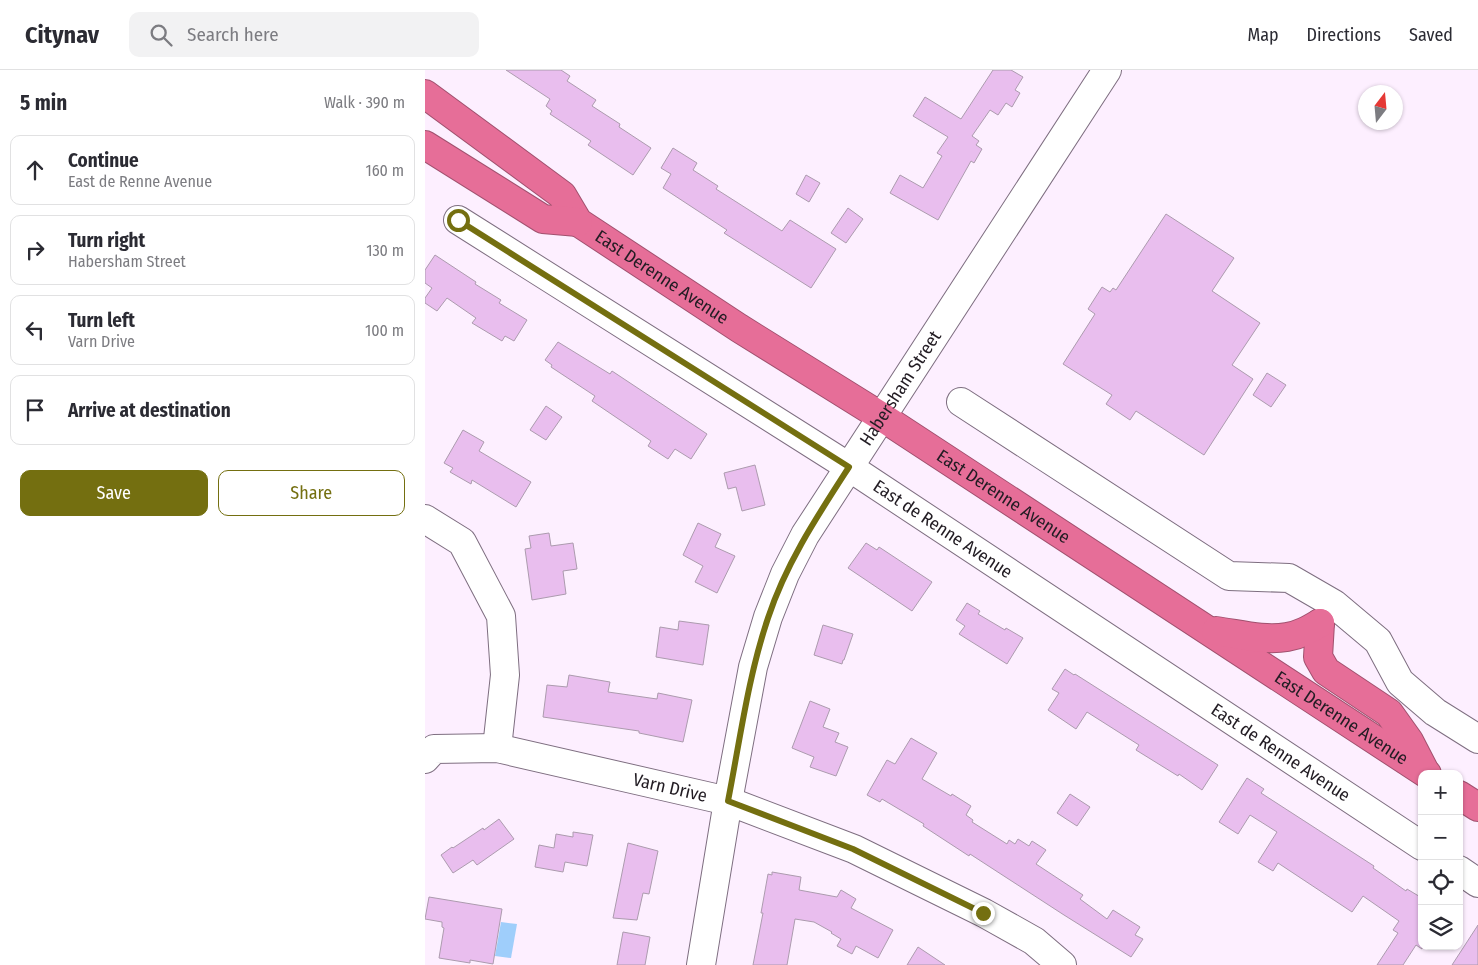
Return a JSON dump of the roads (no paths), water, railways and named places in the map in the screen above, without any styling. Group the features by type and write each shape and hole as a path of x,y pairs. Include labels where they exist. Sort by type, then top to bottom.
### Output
{"highway":[{"name":"East Derenne Avenue","path":"425,94 562,195 578,222 739,328 882,417 1421,770"},
{"name":"East Derenne Avenue","path":"425,145 543,219 578,222"},
{"path":"1209,630 1279,638 1301,633 1321,623 1318,657 1326,671 1389,713 1409,741 1424,770"},
{"path":"1463,797 1478,807"}],"street":[{"name":"Habersham Street","path":"701,965 728,801 753,667 768,617 785,574 805,535 1107,70"},
{"name":"East de Renne Avenue","path":"458,220 849,467 1418,843"},
{"path":"961,402 1229,576 1289,578 1333,604 1378,641 1400,682 1435,712 1478,739"},
{"path":"425,519 463,542 501,616 505,675 497,748"},
{"name":"Varn Drive","path":"425,759 434,749 497,748 728,801 853,849 1009,927 1033,941 1062,965"},
{"path":"1463,873 1478,883"}],"water":[{"path":"501,922 517,924 511,958 495,956"}]}
